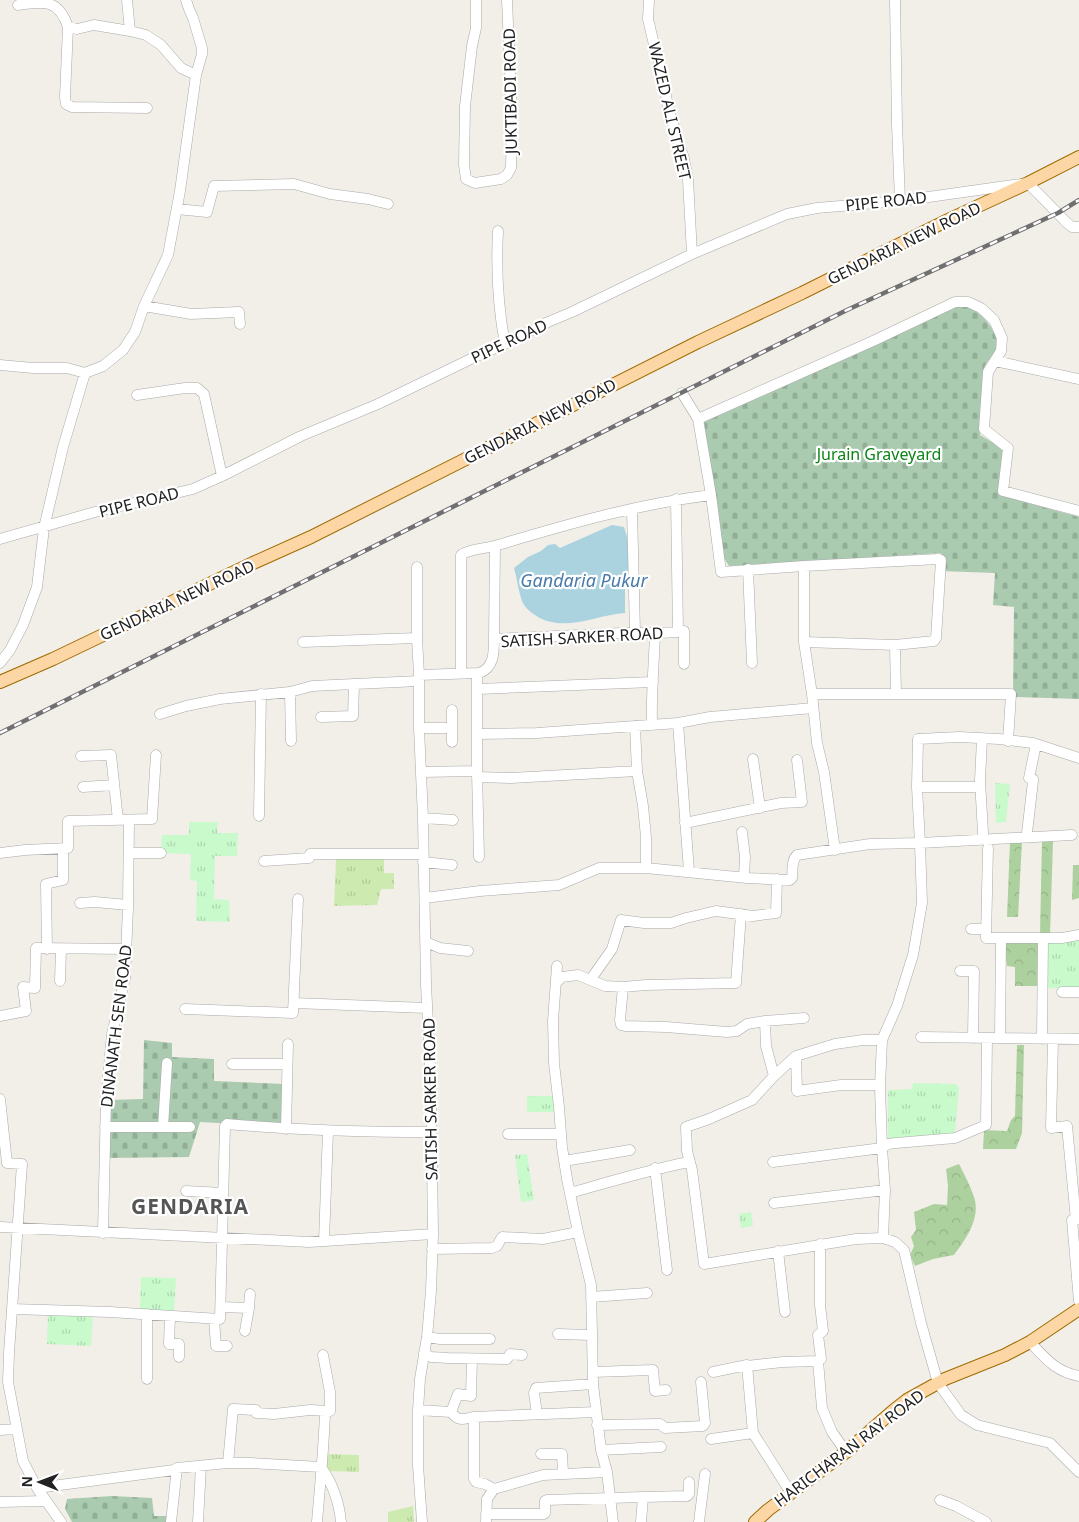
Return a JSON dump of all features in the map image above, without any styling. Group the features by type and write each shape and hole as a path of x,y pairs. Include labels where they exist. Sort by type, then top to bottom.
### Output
{"main road":[{"name":"GENDARIA NEW ROAD","path":"0,682 53,659 311,537 675,353 1079,157"},
{"name":"HARICHARAN RAY ROAD","path":"755,1522 768,1510 846,1452 900,1406 938,1383 1005,1355 1030,1342 1079,1309"}],"street":[{"path":"127,0 130,31"},
{"path":"0,365 32,368 67,368 85,373 102,366 123,350 135,332 144,306 168,255 177,209 196,75 202,54 202,48 186,0"},
{"name":"JUKTIBADI ROAD","path":"476,0 476,28 465,106 465,177 475,183 501,179 511,168 512,117 507,0"},
{"name":"WAZED ALI STREET","path":"649,0 648,19 662,70 668,108 684,159 688,179 692,254"},
{"path":"895,0 900,201"},
{"path":"18,5 48,1 57,4 65,16 68,27 66,104 72,107 147,108"},
{"path":"68,27 77,29 94,26 146,35 161,45 181,68 196,75"},
{"path":"1028,183 1072,227 1079,227"},
{"name":"PIPE ROAD","path":"0,539 95,512 193,489 301,436 378,404 692,254 787,214 817,208 900,201 1028,183"},
{"path":"177,209 207,212 214,186 294,184 330,194 368,199 388,204"},
{"path":"498,231 496,259 505,344"},
{"path":"698,419 955,302 968,302 981,308 994,320 1002,338 1001,351 988,372 984,429 1008,448 1003,491 1079,511"},
{"path":"144,306 192,314 240,312 240,324"},
{"path":"995,361 1079,379"},
{"path":"0,663 10,650 23,625 37,587 44,528 63,447 85,373"},
{"path":"137,396 185,388 197,388 204,394 222,476"},
{"path":"682,393 698,419 711,495 720,572 940,559 936,638 934,641 930,643 895,645 804,642"},
{"path":"461,673 461,555 465,552 676,499 711,495"},
{"path":"676,499 678,632 684,632 684,664"},
{"path":"632,510 635,633"},
{"path":"494,639 495,546"},
{"name":"SATISH SARKER ROAD","path":"417,566 419,728 431,1084 433,1234 431,1291 418,1410 418,1465 422,1522"},
{"path":"804,566 804,642 817,743 824,772 835,850"},
{"path":"748,569 752,663"},
{"name":"SATISH SARKER ROAD","path":"477,674 484,672 489,667 494,655 494,639 678,632"},
{"path":"652,725 655,634"},
{"path":"303,642 418,638"},
{"path":"895,645 896,694"},
{"path":"160,714 220,699 290,692 312,686 354,684 461,673 477,674 479,857"},
{"path":"478,689 653,682"},
{"path":"321,717 353,716 354,684"},
{"path":"290,692 291,741"},
{"path":"259,816 260,694"},
{"path":"812,694 1011,694 1008,741"},
{"path":"477,734 537,733 678,723 710,717 814,708"},
{"path":"452,710 452,742"},
{"path":"678,723 690,871"},
{"path":"635,726 637,771 643,806 646,868"},
{"path":"419,728 452,728"},
{"path":"882,1238 885,1190 880,1085 882,1040 897,1006 913,955 922,902 917,787 918,739 960,737 1036,744 1079,758"},
{"path":"982,739 980,787 983,833"},
{"path":"1027,833 1033,781 1029,778 1036,744"},
{"path":"81,756 111,755 118,820"},
{"path":"0,853 68,848 68,821 152,819 156,755"},
{"path":"753,758 760,808"},
{"path":"685,823 781,804 802,802 797,760"},
{"path":"421,772 477,774 511,778 637,771"},
{"path":"83,787 114,785"},
{"path":"917,787 980,787"},
{"path":"423,818 452,820"},
{"name":"DINANATH SEN ROAD","path":"103,1232 105,1127 111,1042 125,978 129,820"},
{"path":"742,832 745,857 744,877"},
{"path":"425,898 480,891 559,885 599,868 646,868 792,880 793,862 797,855 870,844 1072,835"},
{"path":"48,949 46,884 63,880 63,848"},
{"path":"988,848 986,938 1062,938 1079,935"},
{"path":"128,854 161,853"},
{"path":"264,861 309,858 310,854 423,858 452,865"},
{"path":"591,980 612,949 622,920 644,923 671,923 716,911 753,916 776,913 777,879"},
{"path":"185,1010 293,1013 298,898"},
{"path":"80,902 128,905"},
{"path":"556,982 562,978 578,975 605,986 623,987 736,983 741,914"},
{"path":"971,929 986,929"},
{"path":"1000,1038 1001,938"},
{"path":"1042,1039 1043,938"},
{"path":"426,942 440,948 468,951"},
{"path":"0,1016 26,1011 24,987 35,988 36,948 126,949"},
{"path":"60,981 61,949"},
{"path":"557,966 553,1021 554,1063 561,1134 570,1193 591,1285 593,1384 597,1425 607,1472 613,1522"},
{"path":"960,971 974,971 973,1038"},
{"path":"623,987 620,1020 621,1025 625,1026 727,1032 737,1031 748,1024 804,1018"},
{"path":"1062,992 1079,992"},
{"path":"294,1003 427,1008"},
{"path":"765,1021 766,1046 774,1076"},
{"path":"921,1037 1079,1040"},
{"path":"773,1162 882,1148 888,1144 955,1138 986,1125 987,1038"},
{"path":"1053,1039 1051,1128 1067,1126 1076,1220 1072,1220 1079,1301"},
{"path":"882,1040 863,1040 835,1044 796,1056 752,1100 686,1127 686,1143 692,1170 704,1264 856,1239 882,1238 895,1242 904,1250 921,1323 938,1383 961,1415 977,1426 1050,1443 1079,1472"},
{"path":"286,1129 288,1044"},
{"path":"796,1056 797,1091 841,1085 880,1085"},
{"path":"163,1127 167,1063"},
{"path":"232,1064 288,1064"},
{"path":"0,1099 4,1163 22,1164 8,1382 5,1392 17,1429 23,1461 46,1501 61,1522"},
{"path":"12,1309 147,1314 220,1320 225,1126 227,1124 328,1131 431,1132"},
{"path":"105,1127 190,1127"},
{"path":"324,1241 328,1131"},
{"path":"508,1134 561,1134"},
{"path":"564,1161 630,1150"},
{"path":"570,1193 637,1175 655,1168 689,1162"},
{"path":"655,1168 667,1270"},
{"path":"774,1204 885,1190"},
{"path":"186,1191 223,1193"},
{"path":"0,1227 309,1242 433,1234"},
{"path":"432,1249 492,1248 497,1246 502,1237 543,1238 578,1232"},
{"path":"820,1244 820,1305 823,1330 818,1334 821,1359 818,1361 822,1408 832,1432 846,1452"},
{"path":"778,1251 785,1312"},
{"path":"245,1331 250,1294"},
{"path":"591,1297 647,1294"},
{"path":"221,1307 249,1308"},
{"path":"147,1314 147,1379"},
{"path":"170,1316 169,1344 179,1344 179,1357"},
{"path":"214,1319 216,1346 227,1346"},
{"path":"558,1334 591,1335"},
{"path":"427,1337 490,1339"},
{"path":"1030,1342 1053,1366 1068,1374 1079,1376"},
{"path":"424,1353 432,1357 472,1359 507,1359 510,1354 522,1355"},
{"path":"228,1463 233,1409 256,1410 256,1413 274,1414 330,1410 330,1397 323,1355"},
{"path":"451,1412 458,1394 470,1396 472,1359"},
{"path":"714,1372 747,1364 747,1366 818,1361"},
{"path":"747,1366 753,1433 791,1493"},
{"path":"593,1368 653,1370 655,1391 666,1390"},
{"path":"597,1425 660,1424 665,1428 703,1426 705,1423 701,1382"},
{"path":"537,1414 534,1393 536,1388 593,1384"},
{"path":"418,1410 451,1412"},
{"path":"317,1522 321,1467 324,1454 325,1411"},
{"path":"451,1412 455,1418 460,1420 474,1417 596,1412"},
{"path":"474,1417 474,1479 476,1482 494,1489"},
{"path":"0,1430 17,1429"},
{"path":"711,1439 753,1433"},
{"path":"601,1450 661,1447"},
{"path":"541,1454 562,1454 563,1473"},
{"path":"38,1488 174,1470 177,1468 228,1463 321,1467"},
{"path":"198,1522 201,1466"},
{"path":"321,1467 335,1492 342,1522"},
{"path":"171,1522 177,1468"},
{"path":"607,1472 543,1475 494,1489 487,1499 486,1518 544,1514 545,1501 547,1500 687,1496 689,1494 689,1482"},
{"path":"699,1522 705,1474"},
{"path":"641,1522 643,1497"},
{"path":"940,1500 986,1522"},
{"path":"0,1502 46,1501"}],"green space":[{"name":"Jurain Graveyard","path":"965,306 983,317 996,337 996,350 984,369 980,435 1005,450 1003,496 1079,517 1079,699 1013,697 1014,607 993,605 995,573 940,571 941,553 729,566 722,555 704,422 955,307"},
{"path":"995,783 1010,784 1006,822 996,823"},
{"path":"189,822 218,822 217,833 238,833 237,856 215,856 214,899 229,900 230,922 196,921 197,881 190,880 191,854 161,853 162,835 189,835"},
{"path":"1022,841 1018,917 1007,917 1010,842"},
{"path":"1042,841 1053,841 1050,935 1040,935"},
{"path":"336,858 384,858 384,873 394,873 394,889 381,889 377,905 334,906"},
{"path":"1073,865 1079,865 1079,898 1072,900"},
{"path":"1047,940 1079,940 1079,989 1046,988"},
{"path":"1004,942 1040,942 1039,986 1015,986 1015,967 1007,966"},
{"path":"144,1040 172,1043 172,1057 214,1059 214,1081 284,1084 283,1127 200,1122 189,1157 106,1158 108,1100 143,1099"},
{"path":"1017,1045 1024,1045 1022,1133 1016,1149 983,1149 984,1130 1007,1131 1011,1120 1015,1116"},
{"path":"913,1083 956,1084 959,1088 955,1133 888,1140 888,1090 912,1089"},
{"path":"527,1096 556,1096 555,1112 527,1112"},
{"path":"527,1154 534,1200 521,1202 515,1155"},
{"path":"959,1164 971,1188 976,1205 976,1213 971,1228 954,1255 933,1259 915,1266 910,1255 914,1246 911,1237 916,1230 914,1212 934,1204 947,1205 948,1186 946,1169"},
{"path":"751,1212 753,1226 741,1228 739,1214"},
{"path":"141,1277 176,1278 174,1311 140,1310"},
{"path":"48,1312 93,1314 91,1346 47,1344"},
{"path":"327,1454 359,1455 359,1472 327,1471"},
{"path":"112,1496 152,1498 154,1516 167,1516 167,1522 72,1522 65,1509 67,1499"},
{"path":"413,1506 414,1522 388,1522 388,1512"}],"water":[{"name":"Gandaria Pukur","path":"612,525 624,527 628,540 630,556 625,580 625,613 579,622 557,623 535,615 526,608 521,598 514,568 548,545 555,544 560,548"}],"railway":[{"path":"0,733 847,310 1058,213 1079,200"}],"district":[{"name":"GENDARIA","path":"190,1206"}]}
